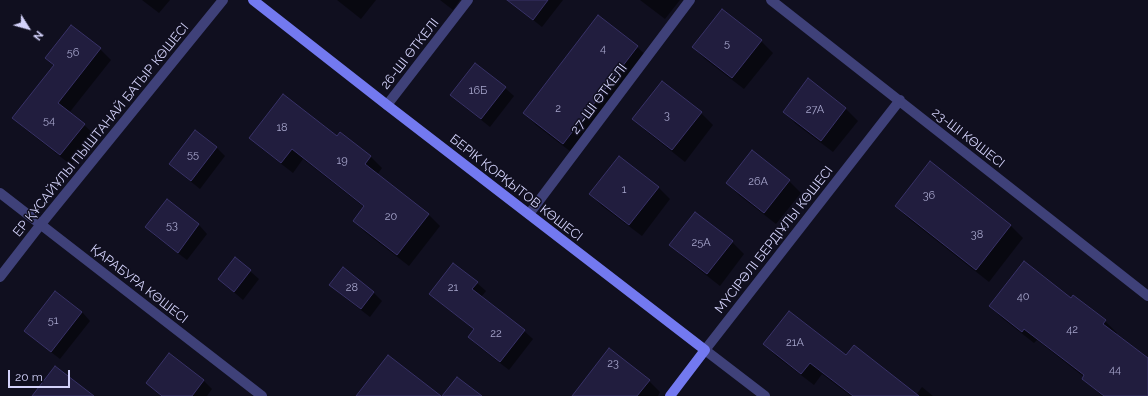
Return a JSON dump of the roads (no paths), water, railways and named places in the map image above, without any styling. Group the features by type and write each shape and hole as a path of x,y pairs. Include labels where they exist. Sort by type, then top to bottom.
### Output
{"street":[{"name":"ЕР ҚҰСАЙҰЛЫ ПЫШТАНАЙ БАТЫР КӨШЕСІ","path":"0,277 222,0"},
{"name":"БЕРІК ҚОРҚЫТОВ КӨШЕСІ","path":"253,0 765,396"},
{"name":"26-ШІ ӨТКЕЛІ","path":"387,105 468,0"},
{"name":"27-ШІ ӨТКЕЛІ","path":"529,214 690,0"},
{"name":"23-ШI КӨШЕСI","path":"771,0 1148,296"},
{"name":"МҮСІРӘЛІ БЕРДІҰЛЫ КӨШЕСІ","path":"670,396 900,100"},
{"name":"ҚАРАБУРА КӨШЕСІ","path":"0,193 262,396"}]}
